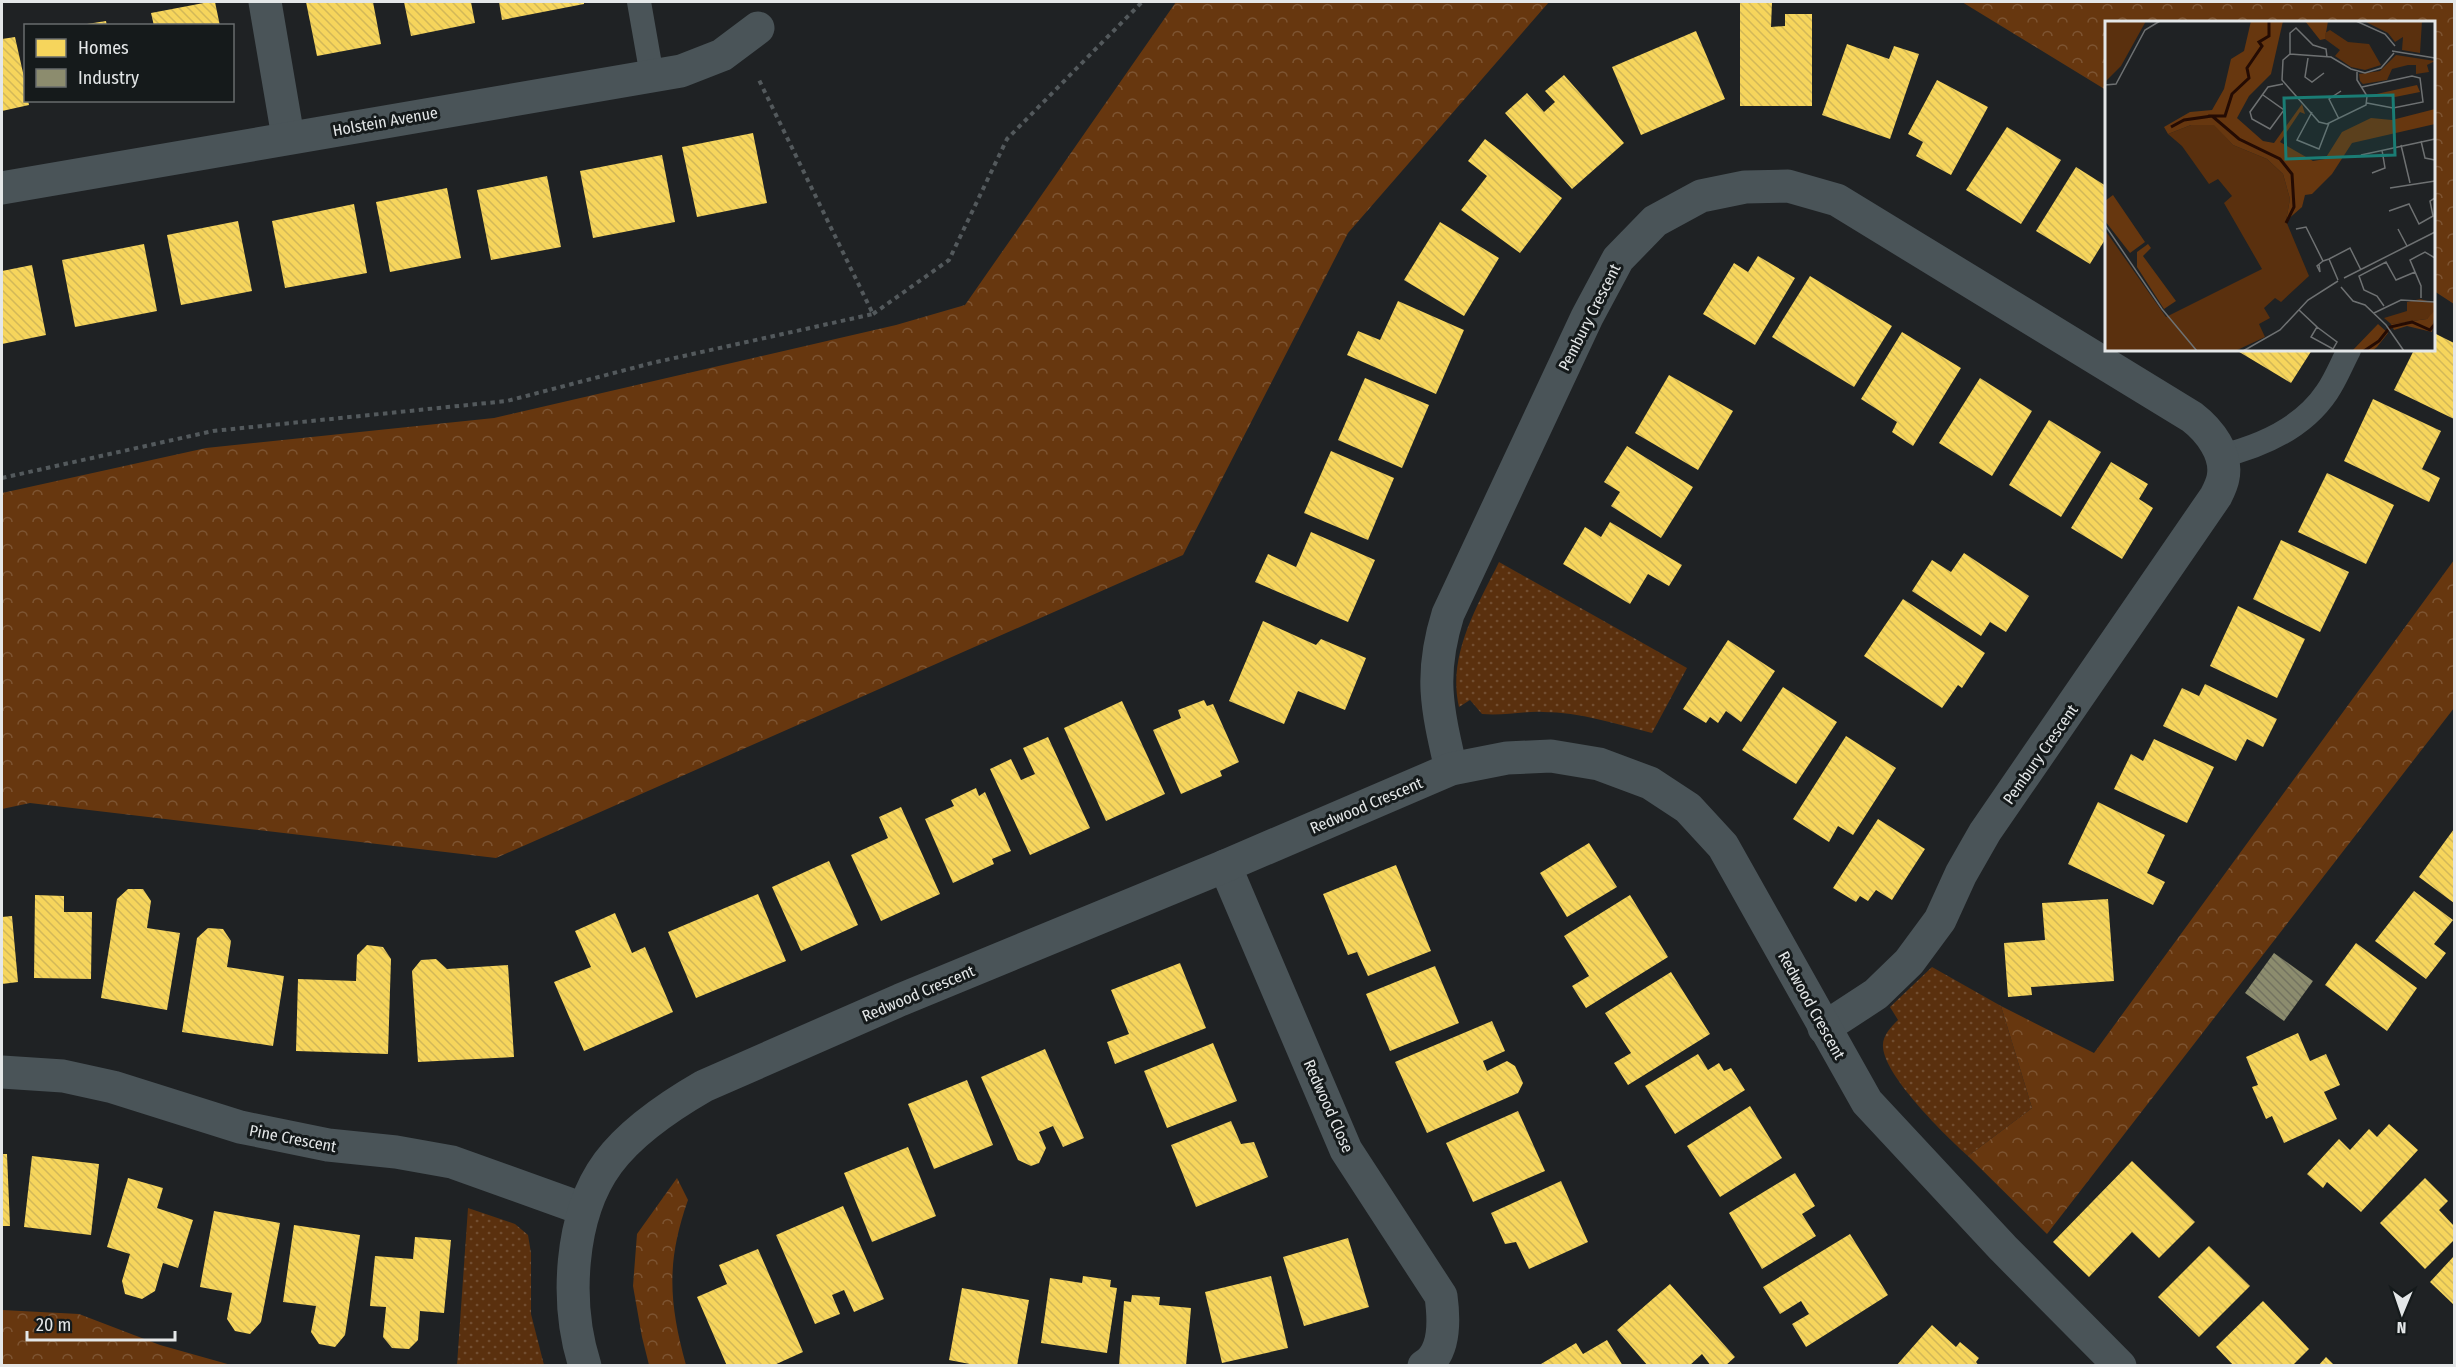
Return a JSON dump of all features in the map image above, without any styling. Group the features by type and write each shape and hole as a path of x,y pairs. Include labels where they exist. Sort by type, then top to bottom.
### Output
{"street":[{"path":"265,2 288,137"},
{"name":"Holstein Avenue","path":"2,188 681,71 722,55 749,34"},
{"name":"Pembury Crescent","path":"1450,769 1437,708 1435,675 1439,642 1448,614 1587,317 1618,259 1655,221 1701,196 1745,187 1788,186 1837,200 2192,417 2205,427 2221,456 2224,476 2216,496 1985,832 1961,874 1940,920 1909,962 1876,994 1824,1028"},
{"name":"Redwood Crescent","path":"585,1365 574,1303 574,1254 583,1209 608,1163 644,1127 674,1103 704,1086 900,1000 1225,866 1450,769 1507,758 1551,756 1599,764 1650,783 1688,808 1723,846 1867,1102 2003,1248 2120,1365"},
{"name":"Redwood Close","path":"1225,866 1346,1150 1442,1296 1444,1313 1438,1347 1429,1362 1424,1365"},
{"name":"Pine Crescent","path":"2,1072 63,1076 112,1087 240,1128 328,1146 396,1152 452,1162 583,1209"}],"lane":[{"path":"639,2 652,76"},
{"path":"2221,456 2252,448 2307,416 2328,391 2348,351"}],"path":[{"path":"2,478 213,431 507,402 652,363 873,314 949,260 1007,139 1142,2"},
{"path":"749,34 873,314"}],"shaded area":[{"path":"1499,562 1687,668 1652,733 1571,714 1535,712 1482,714 1470,700 1459,707 1456,688 1461,650 1466,632"},
{"path":"1932,967 2001,1006 2032,1108 1968,1156 1932,1121 1905,1089 1886,1059 1883,1047 1885,1035 1898,1020 1890,1007"},
{"path":"468,1208 515,1224 528,1235 531,1253 531,1314 544,1365 457,1365"}],"green space":[{"path":"1176,2 1549,2 1348,233 1183,555 496,858 30,803 2,809 2,493 206,448 494,418 896,325 965,305"},
{"path":"1962,2 2454,2 2454,304 2435,292 2435,21 2105,21 2105,89"},
{"path":"2454,560 2454,708 2047,1234 1968,1156 2032,1108 2001,1006 2094,1053"},
{"path":"677,1178 688,1200 676,1243 672,1282 676,1322 686,1365 649,1365 633,1286 637,1234"},
{"path":"2,1310 79,1314 160,1345 231,1365 2,1365"}],"building: Homes":[{"path":"215,2 220,24 154,24 151,13"},
{"path":"306,2 373,2 381,44 317,56"},
{"path":"404,2 471,2 475,23 411,36"},
{"path":"499,2 584,2 584,4 502,20"},
{"path":"1740,2 1772,2 1771,27 1785,26 1785,14 1812,14 1812,106 1740,106"},
{"path":"106,21 107,24 87,24"},
{"path":"1696,31 1725,99 1641,135 1612,67"},
{"path":"15,37 24,77 24,102 28,102 29,105 2,111 2,39"},
{"path":"1847,44 1889,59 1894,46 1919,54 1890,139 1822,115"},
{"path":"1564,75 1624,143 1572,189 1505,113 1527,93 1544,112 1555,102 1545,91"},
{"path":"1937,80 1988,107 1951,175 1916,156 1923,142 1908,134"},
{"path":"2007,127 2061,160 2021,224 1966,190"},
{"path":"753,133 767,203 697,217 682,147"},
{"path":"1485,139 1562,198 1520,253 1461,210 1487,176 1468,161"},
{"path":"662,155 675,222 593,238 580,171"},
{"path":"2076,167 2105,185 2105,240 2090,264 2036,231"},
{"path":"547,176 561,247 491,260 477,190"},
{"path":"447,188 461,258 390,272 376,202"},
{"path":"354,204 367,273 285,288 272,221"},
{"path":"238,221 252,291 181,305 167,235"},
{"path":"1440,222 1499,258 1464,316 1404,280"},
{"path":"144,244 157,311 75,327 62,260"},
{"path":"1758,256 1795,278 1755,345 1703,314 1734,263 1748,272"},
{"path":"32,265 46,335 2,344 2,271"},
{"path":"1810,276 1892,326 1854,387 1772,337"},
{"path":"1398,301 1464,330 1436,394 1347,355 1358,331 1380,340"},
{"path":"1902,332 1961,368 1913,446 1892,432 1897,422 1861,399"},
{"path":"2435,334 2454,343 2454,419 2394,390 2414,351 2435,351"},
{"path":"2238,351 2311,351 2291,383"},
{"path":"1669,375 1733,411 1698,470 1635,433"},
{"path":"1365,378 1429,405 1402,468 1338,440"},
{"path":"1980,378 2032,411 1992,476 1939,443"},
{"path":"2373,399 2441,431 2422,469 2440,478 2429,502 2344,461"},
{"path":"2049,420 2101,452 2061,517 2009,485"},
{"path":"1627,446 1693,487 1661,538 1611,506 1620,492 1604,482"},
{"path":"1331,451 1394,478 1368,540 1304,513"},
{"path":"2111,462 2148,484 2139,499 2153,508 2122,559 2071,528"},
{"path":"2327,473 2394,505 2366,564 2298,532"},
{"path":"1610,522 1682,565 1669,586 1648,574 1630,604 1563,564 1585,527 1601,537"},
{"path":"1311,532 1375,560 1348,622 1255,582 1268,554 1296,567"},
{"path":"2281,540 2349,572 2320,632 2253,599"},
{"path":"1964,553 2029,596 2006,632 1990,622 1981,636 1912,591 1932,560 1951,572"},
{"path":"1903,599 1985,653 1962,688 1958,685 1942,708 1864,656"},
{"path":"2238,606 2305,639 2277,698 2210,666"},
{"path":"1263,621 1316,645 1321,639 1366,658 1345,710 1298,691 1284,724 1229,701"},
{"path":"1728,640 1775,671 1741,722 1726,711 1718,723 1710,717 1706,723 1683,709"},
{"path":"2205,684 2277,719 2263,747 2247,739 2236,761 2163,726 2182,688 2199,696"},
{"path":"1783,687 1837,722 1796,784 1742,750"},
{"path":"1204,700 1207,706 1213,704 1239,762 1220,771 1222,776 1181,794 1153,730 1181,718 1178,710"},
{"path":"1122,701 1165,794 1106,821 1064,728"},
{"path":"1846,736 1896,768 1853,835 1838,826 1829,842 1793,819"},
{"path":"1048,737 1090,828 1030,855 990,769 1011,759 1021,780 1035,774 1023,748"},
{"path":"2154,739 2214,767 2187,823 2114,789 2131,754 2143,761"},
{"path":"976,788 979,796 985,792 1011,851 992,859 994,864 953,883 925,819 954,806 951,800"},
{"path":"2098,802 2165,835 2147,873 2165,882 2153,905 2068,864"},
{"path":"901,807 940,894 881,921 851,855 888,838 879,817"},
{"path":"1878,819 1925,849 1892,900 1876,890 1868,901 1860,896 1856,902 1833,888"},
{"path":"2454,829 2454,903 2419,877"},
{"path":"1589,843 1617,887 1567,917 1540,873"},
{"path":"829,861 858,925 801,951 772,887"},
{"path":"1396,865 1431,951 1368,976 1357,952 1348,955 1323,894"},
{"path":"128,889 143,889 151,901 147,928 180,933 167,1010 101,998 117,899"},
{"path":"2414,891 2453,920 2434,944 2446,953 2426,979 2375,941"},
{"path":"758,894 786,961 696,998 668,932"},
{"path":"35,895 64,896 64,912 92,912 91,979 34,978"},
{"path":"1630,895 1668,957 1586,1008 1572,986 1589,976 1564,936"},
{"path":"2108,899 2114,981 2031,987 2032,995 2008,997 2004,943 2045,940 2042,903"},
{"path":"615,913 632,953 645,947 673,1012 584,1051 554,982 591,967 575,931"},
{"path":"12,916 18,982 2,984 2,917"},
{"path":"208,928 223,929 231,941 227,967 284,976 273,1046 182,1032 197,938"},
{"path":"2356,943 2417,988 2387,1031 2325,985"},
{"path":"367,945 383,947 391,959 388,1054 296,1051 298,979 356,981 357,955"},
{"path":"436,959 447,969 508,965 514,1057 418,1062 412,971 421,960"},
{"path":"1180,963 1206,1028 1115,1064 1107,1042 1129,1034 1111,990"},
{"path":"1435,966 1459,1023 1390,1051 1366,994"},
{"path":"1671,972 1710,1034 1628,1085 1614,1063 1631,1053 1605,1013"},
{"path":"1492,1021 1505,1051 1483,1061 1487,1071 1507,1061 1515,1066 1523,1083 1518,1093 1427,1133 1395,1062"},
{"path":"2298,1033 2310,1061 2326,1054 2340,1085 2324,1092 2337,1119 2284,1143 2272,1116 2266,1119 2252,1087 2258,1085 2246,1057"},
{"path":"1213,1043 1237,1101 1167,1128 1144,1071"},
{"path":"1045,1049 1084,1138 1063,1147 1053,1126 1039,1132 1046,1148 1039,1163 1031,1166 1018,1160 981,1077"},
{"path":"1698,1054 1708,1070 1719,1063 1724,1071 1731,1068 1745,1090 1675,1134 1645,1086"},
{"path":"967,1080 993,1145 934,1169 908,1104"},
{"path":"1750,1106 1782,1158 1720,1197 1687,1146"},
{"path":"1518,1111 1545,1171 1473,1202 1446,1143"},
{"path":"1231,1121 1241,1144 1254,1142 1268,1177 1196,1207 1171,1145"},
{"path":"2389,1124 2418,1150 2361,1212 2327,1182 2323,1188 2307,1174 2339,1139 2350,1150 2369,1129 2377,1137"},
{"path":"908,1147 936,1216 872,1242 844,1173"},
{"path":"2,1154 7,1154 10,1226 2,1226"},
{"path":"32,1156 99,1164 91,1235 24,1227"},
{"path":"2132,1161 2195,1222 2159,1258 2132,1232 2089,1277 2053,1242"},
{"path":"1795,1173 1815,1206 1802,1214 1816,1236 1762,1269 1729,1213"},
{"path":"128,1178 163,1188 157,1208 193,1220 178,1268 163,1263 155,1291 142,1299 125,1294 122,1281 130,1254 107,1247"},
{"path":"2425,1178 2448,1201 2439,1210 2454,1226 2454,1240 2425,1269 2380,1223"},
{"path":"1561,1181 1588,1242 1529,1269 1516,1242 1505,1244 1491,1213"},
{"path":"843,1206 884,1299 854,1312 844,1290 832,1295 840,1314 815,1324 776,1235"},
{"path":"214,1211 280,1223 261,1322 250,1334 235,1331 227,1319 232,1293 200,1287"},
{"path":"294,1225 360,1235 345,1335 335,1347 319,1344 311,1332 316,1306 283,1302"},
{"path":"1850,1234 1888,1295 1806,1347 1792,1324 1809,1314 1801,1301 1780,1314 1763,1287"},
{"path":"415,1237 451,1240 444,1313 420,1311 418,1340 409,1349 392,1348 383,1337 386,1307 370,1306 375,1256 413,1259"},
{"path":"1348,1238 1369,1307 1304,1326 1283,1257"},
{"path":"2209,1246 2250,1286 2199,1337 2158,1297"},
{"path":"758,1249 803,1352 772,1366 727,1366 697,1297 727,1284 719,1265"},
{"path":"2454,1256 2454,1305 2430,1282"},
{"path":"1083,1276 1111,1280 1110,1287 1117,1288 1107,1353 1041,1343 1050,1278 1082,1283"},
{"path":"1271,1276 1288,1348 1222,1363 1205,1292"},
{"path":"1670,1284 1735,1357 1725,1366 1711,1366 1702,1354 1689,1366 1648,1366 1617,1330"},
{"path":"962,1288 1029,1300 1017,1366 980,1366 949,1360"},
{"path":"1132,1295 1160,1297 1159,1305 1191,1308 1186,1366 1119,1366 1124,1301 1131,1302"},
{"path":"2263,1301 2309,1349 2292,1366 2234,1366 2216,1347"},
{"path":"1932,1325 1956,1347 1960,1342 1979,1358 1976,1362 1979,1366 1896,1366"},
{"path":"1607,1340 1623,1366 1541,1364 1576,1343 1583,1354"},
{"path":"2326,1357 2335,1366 2318,1366"}],"building: Industry":[{"path":"2274,953 2313,981 2284,1021 2245,993"}]}
